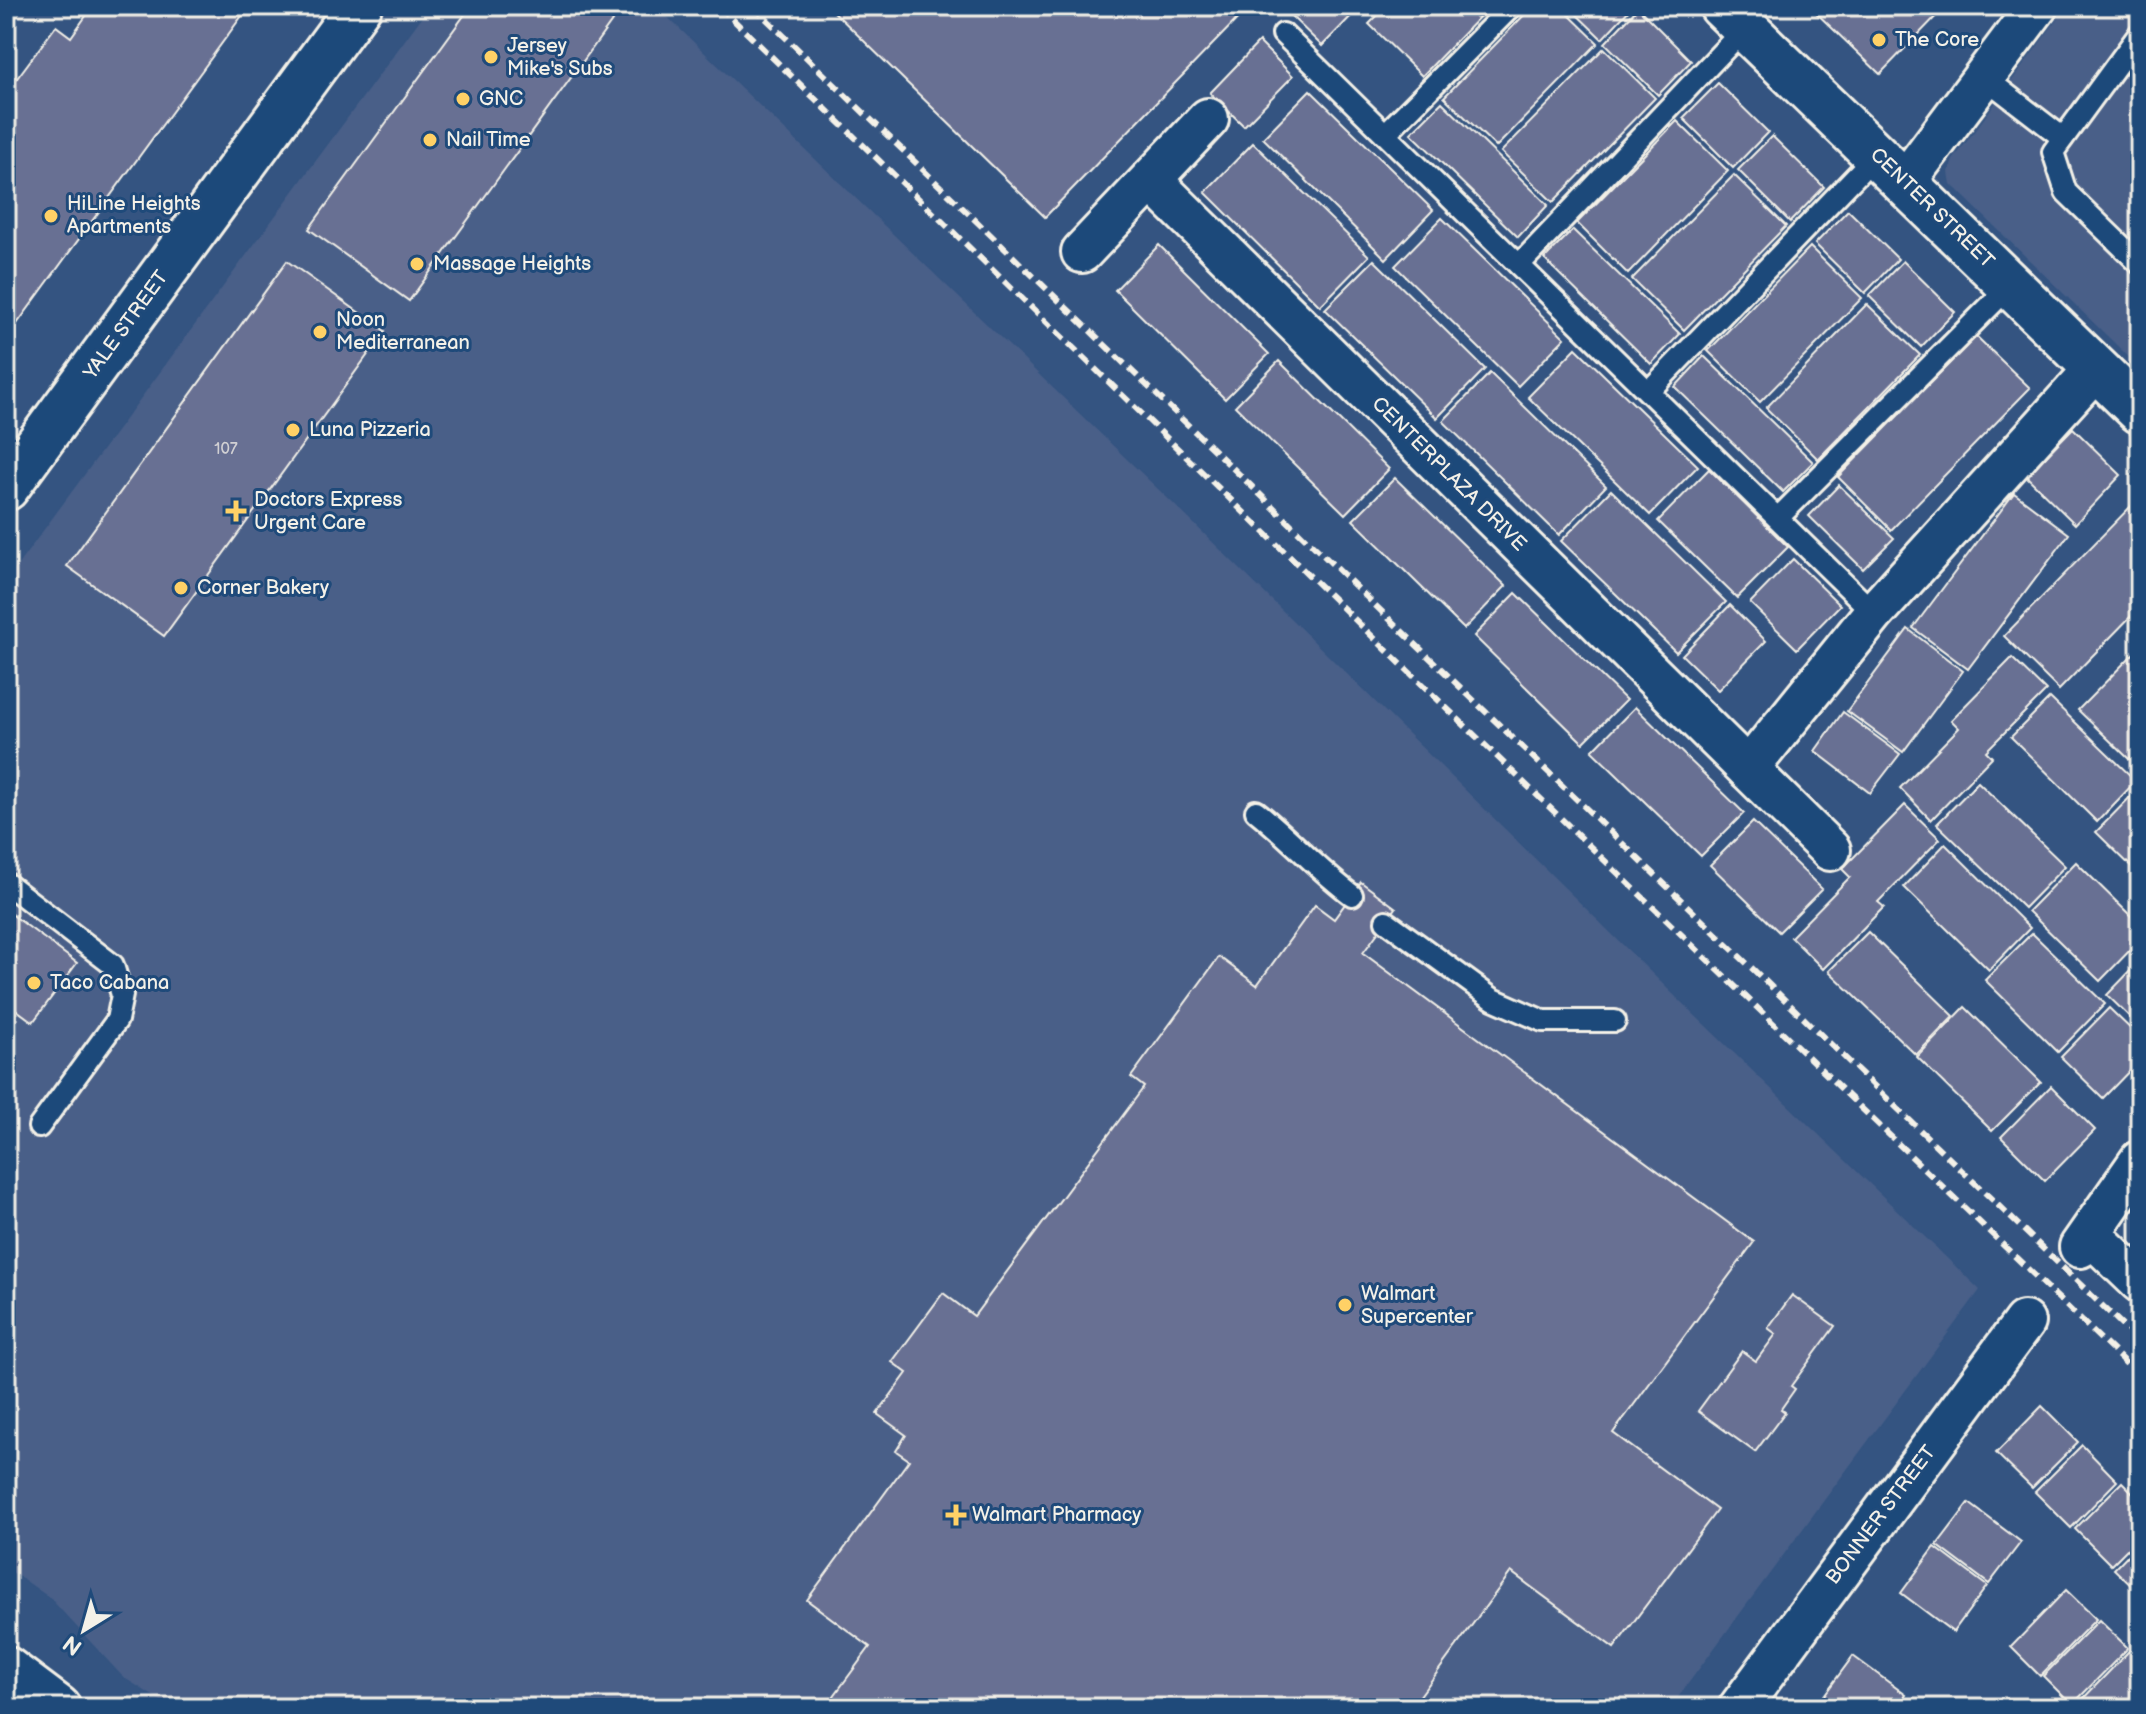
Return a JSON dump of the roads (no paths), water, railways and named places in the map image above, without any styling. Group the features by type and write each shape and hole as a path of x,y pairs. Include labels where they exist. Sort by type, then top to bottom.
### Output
{"street":[{"name":"YALE STREET","path":"6,488 359,6"},
{"path":"1891,168 1984,77 2037,6"},
{"name":"CENTER STREET","path":"1734,17 2140,411"},
{"path":"1082,252 1208,119"},
{"name":"CENTERPLAZA DRIVE","path":"1151,180 1830,850"},
{"path":"1748,769 1874,613 2096,368"},
{"path":"2140,1161 2085,1240 2140,1282"},
{"name":"BONNER STREET","path":"1739,1708 2024,1322"},
{"path":"6,1669 58,1708"}],"lane":[{"path":"1385,134 1512,6"},
{"path":"1519,265 1734,17"},
{"path":"2140,33 2053,152 2066,192 2140,264"},
{"path":"1283,34 1874,613"},
{"path":"1984,77 2063,138"},
{"path":"1649,391 1891,168"},
{"path":"1778,518 2011,285"},
{"path":"1256,811 1292,840 1321,872 1352,895"},
{"path":"6,883 113,965 122,995 117,1020 39,1127"},
{"path":"1386,921 1493,999 1530,1016 1543,1021 1615,1021"}],"railway":[{"path":"719,6 2140,1377"},
{"path":"753,6 2140,1342"}],"place":[{"name":"The Core","path":"1879,40"},
{"name":"Jersey Mike's Subs","path":"491,57"},
{"name":"GNC","path":"463,99"},
{"name":"Nail Time","path":"430,140"},
{"name":"HiLine Heights Apartments","path":"51,216"},
{"name":"Massage Heights","path":"417,264"},
{"name":"Noon Mediterranean","path":"320,332"},
{"name":"Luna Pizzeria","path":"293,430"},
{"name":"Doctors Express Urgent Care","path":"236,511"},
{"name":"Corner Bakery","path":"181,588"},
{"name":"Taco Cabana","path":"34,983"},
{"name":"Walmart Supercenter","path":"1345,1305"},
{"name":"Walmart Pharmacy","path":"956,1515"}]}
